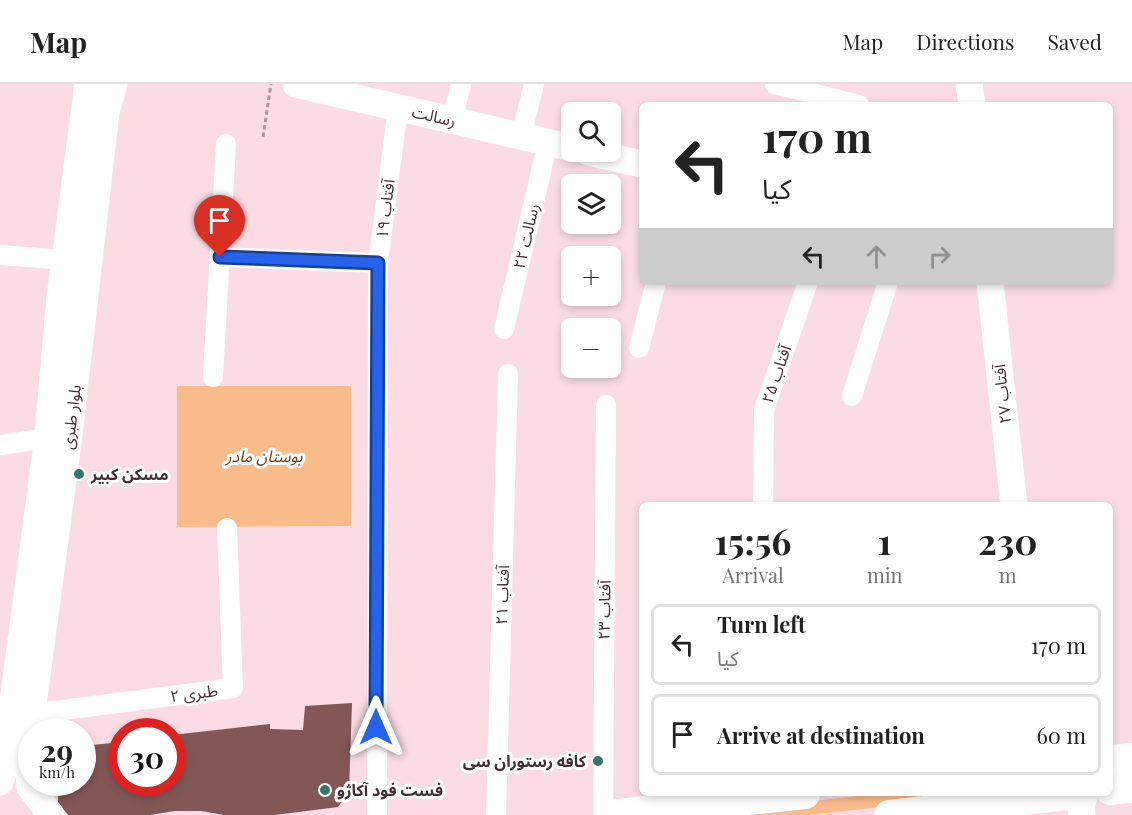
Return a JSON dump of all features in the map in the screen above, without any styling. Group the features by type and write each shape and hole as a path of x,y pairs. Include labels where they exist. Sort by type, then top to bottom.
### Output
{"main road":[{"name":"بلوار طبری","path":"51,815 30,787 27,750 59,436 60,297 88,84"},
{"name":"بلوار طبری","path":"0,782 4,770 59,436 106,112 114,84"},
{"name":"رسالت","path":"300,84 560,145"},
{"path":"969,84 972,102"},
{"path":"621,159 639,163"},
{"name":"آفتاب ۲۷","path":"990,285 1014,502"},
{"path":"1113,760 1132,758"},
{"path":"1113,790 1132,788"},
{"path":"609,815 762,796"},
{"path":"889,815 1045,806 1072,796"},
{"path":"1082,815 1084,796"}],"street":[{"path":"452,120 461,84"},
{"path":"521,136 534,84"},
{"path":"776,84 847,102"},
{"name":"آفتاب ۱۹","path":"376,815 378,263 398,108"},
{"path":"213,377 226,144"},
{"name":"رسالت ۲۲","path":"504,329 560,145"},
{"path":"0,255 66,260"},
{"path":"220,257 378,263"},
{"path":"639,348 655,285"},
{"name":"آفتاب ۲۵","path":"763,502 764,410 807,285"},
{"path":"852,396 887,285"},
{"name":"آفتاب ۲۱","path":"496,815 508,375"},
{"name":"آفتاب ۲۳","path":"603,815 606,405"},
{"path":"0,445 59,436"},
{"name":"طبری ۲","path":"32,714 233,688 227,528"}],"path":[{"path":"263,136 271,84"}],"green space":[{"name":"بوستان مادر","path":"177,386 351,386 351,526 177,527"},
{"path":"858,796 979,796 808,815 682,815"}],"building":[{"path":"352,703 349,792 338,807 275,815 224,815 201,811 175,811 150,815 68,815 58,802 58,796 96,796 96,745 108,743 108,796 186,796 186,733 270,724 270,729 303,730 305,706"}],"place":[{"name":"مسکن کبیر","path":"79,474"},
{"name":"کافه رستوران سی","path":"598,761"},
{"name":"فست فود آکاژو","path":"325,790"}],"route":[{"path":"220,257 378,263 376,727"}]}
